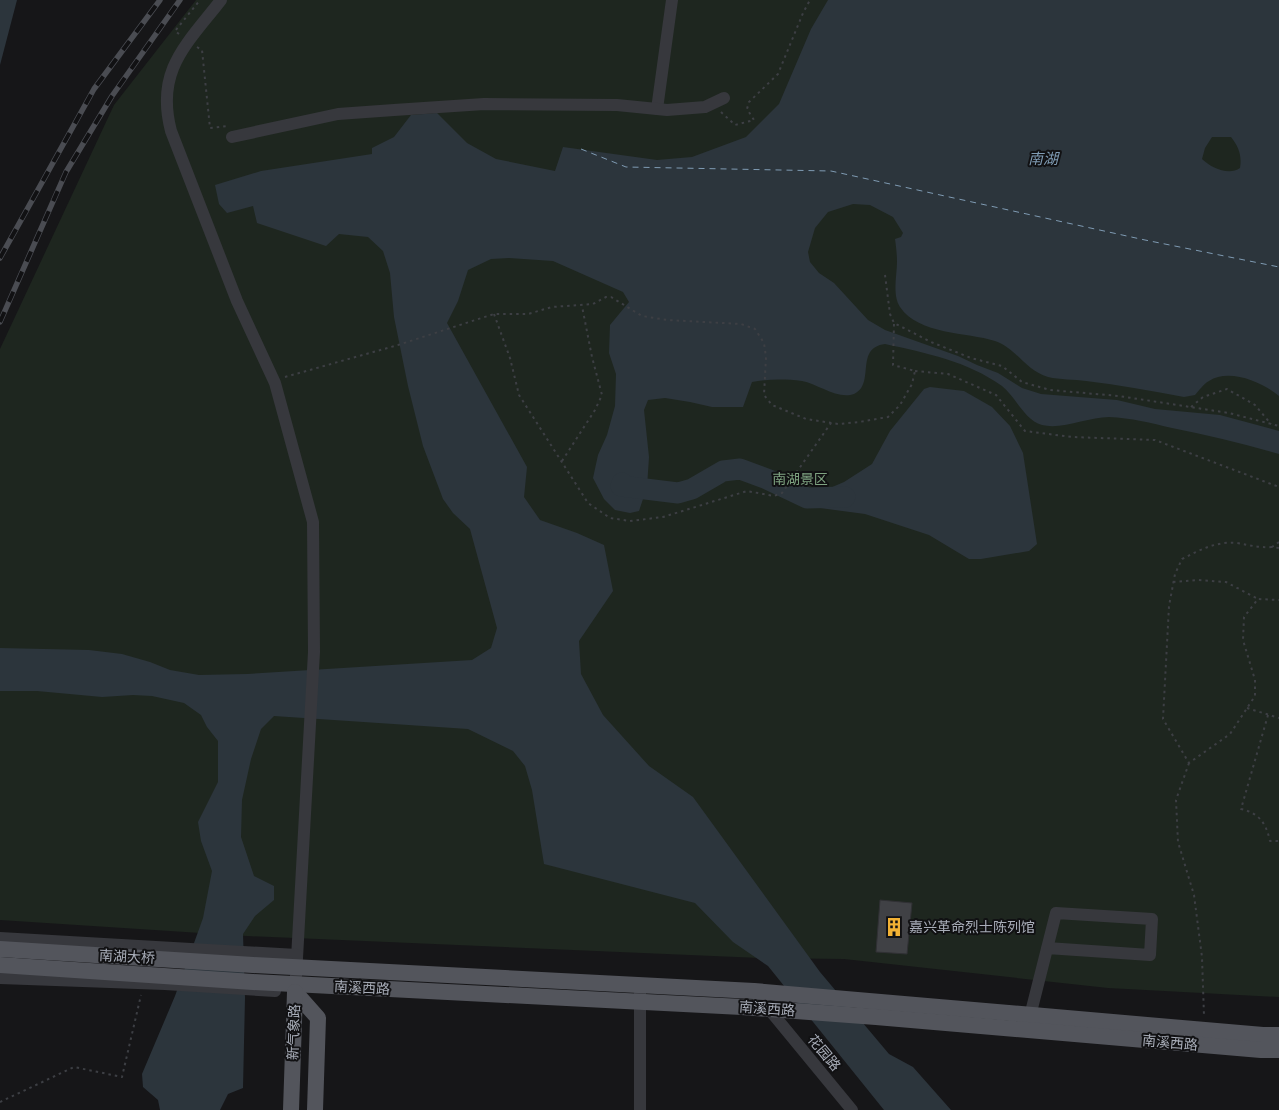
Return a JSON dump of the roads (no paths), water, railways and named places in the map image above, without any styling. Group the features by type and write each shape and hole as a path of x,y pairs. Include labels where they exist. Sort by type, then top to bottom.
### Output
{"main road":[{"name":"南湖大桥","path":"0,950 256,959"},
{"name":"南溪西路","path":"256,959 862,1000 1028,1023 1261,1050 1279,1050"},
{"name":"南湖大桥","path":"0,965 253,986"},
{"name":"南溪西路","path":"253,986 640,1002 876,1017 1279,1035"},
{"name":"新气象路","path":"292,1110 295,988"},
{"name":"新气象路","path":"295,988 318,1018 315,1110"}],"street":[{"path":"220,0 174,63 168,85 167,114 171,131 237,301 274,380 313,522 314,652 308,730 295,988"},
{"path":"657,109 672,0"},
{"path":"232,137 338,114 484,104 617,105 667,110 705,107 724,98"},
{"path":"1028,1023 1047,948 1056,913 1152,919 1150,955 1047,948"},
{"path":"0,938 179,948 256,959"},
{"path":"0,978 253,986"},
{"path":"640,985 640,1110"},
{"name":"花园路","path":"761,992 777,1010 852,1110"}],"water":[{"path":"0,0 17,0 0,65"},
{"name":"南湖","path":"828,0 1279,0 1279,396 1264,386 1235,376 1217,377 1205,384 1195,395 1184,397 1111,384 1048,377 1033,370 1009,349 995,341 931,328 919,323 908,316 900,307 896,297 897,259 895,239 901,237 903,233 893,217 870,205 853,204 828,212 815,228 808,252 810,262 819,273 834,283 868,320 885,330 958,356 998,373 1022,388 1041,394 1117,400 1155,409 1220,415 1279,431 1279,454 1239,443 1125,418 1109,417 1058,426 1042,425 1030,418 1002,386 989,377 946,359 885,344 876,347 870,352 867,359 864,383 854,394 841,395 802,381 765,380 752,382 743,407 712,407 665,398 648,400 644,410 649,457 647,487 639,511 630,513 615,510 604,499 593,478 598,455 607,435 615,406 616,374 609,353 610,325 629,302 623,292 553,261 509,258 491,259 468,270 458,301 447,323 527,467 524,497 540,520 604,545 613,591 579,641 581,674 603,715 649,766 693,797 820,972 889,1054 913,1067 951,1110 884,1110 768,966 733,942 695,903 544,864 532,790 525,766 513,751 468,729 274,716 261,729 251,759 242,800 241,837 254,876 274,886 274,900 255,916 243,934 245,998 243,1088 228,1094 220,1110 160,1110 158,1100 143,1087 142,1074 175,996 203,918 212,871 201,841 198,822 218,782 218,741 207,727 201,715 184,703 152,696 102,697 37,691 0,691 0,648 89,650 122,654 170,670 199,675 247,674 472,660 491,648 497,628 470,529 453,513 443,499 423,446 408,386 394,317 390,273 383,251 368,237 339,234 326,246 257,223 253,206 227,213 219,204 215,185 261,171 372,154 372,148 394,137 411,115 437,113 467,143 496,159 555,171 563,147 657,160 692,157 746,137 779,104 811,29","holes":["1212,137 1231,137 1239,152 1240,168 1231,171 1220,170 1202,159 1205,148"]},
{"path":"930,387 964,391 992,407 1010,426 1023,453 1037,544 1029,551 981,559 969,559 929,535 865,514 820,508 816,494 844,482 872,464 890,431 924,389"}],"waterway":[{"path":"622,483 621,486 678,493 692,489 723,471 740,469 767,479 807,498 845,497"}],"railway":[{"path":"0,258 94,89 160,0"},
{"path":"0,322 66,172 112,96 180,0"}],"place":[{"name":"嘉兴革命烈士陈列馆","path":"894,927"}],"park label":[{"name":"南湖景区","path":"800,479"}]}
